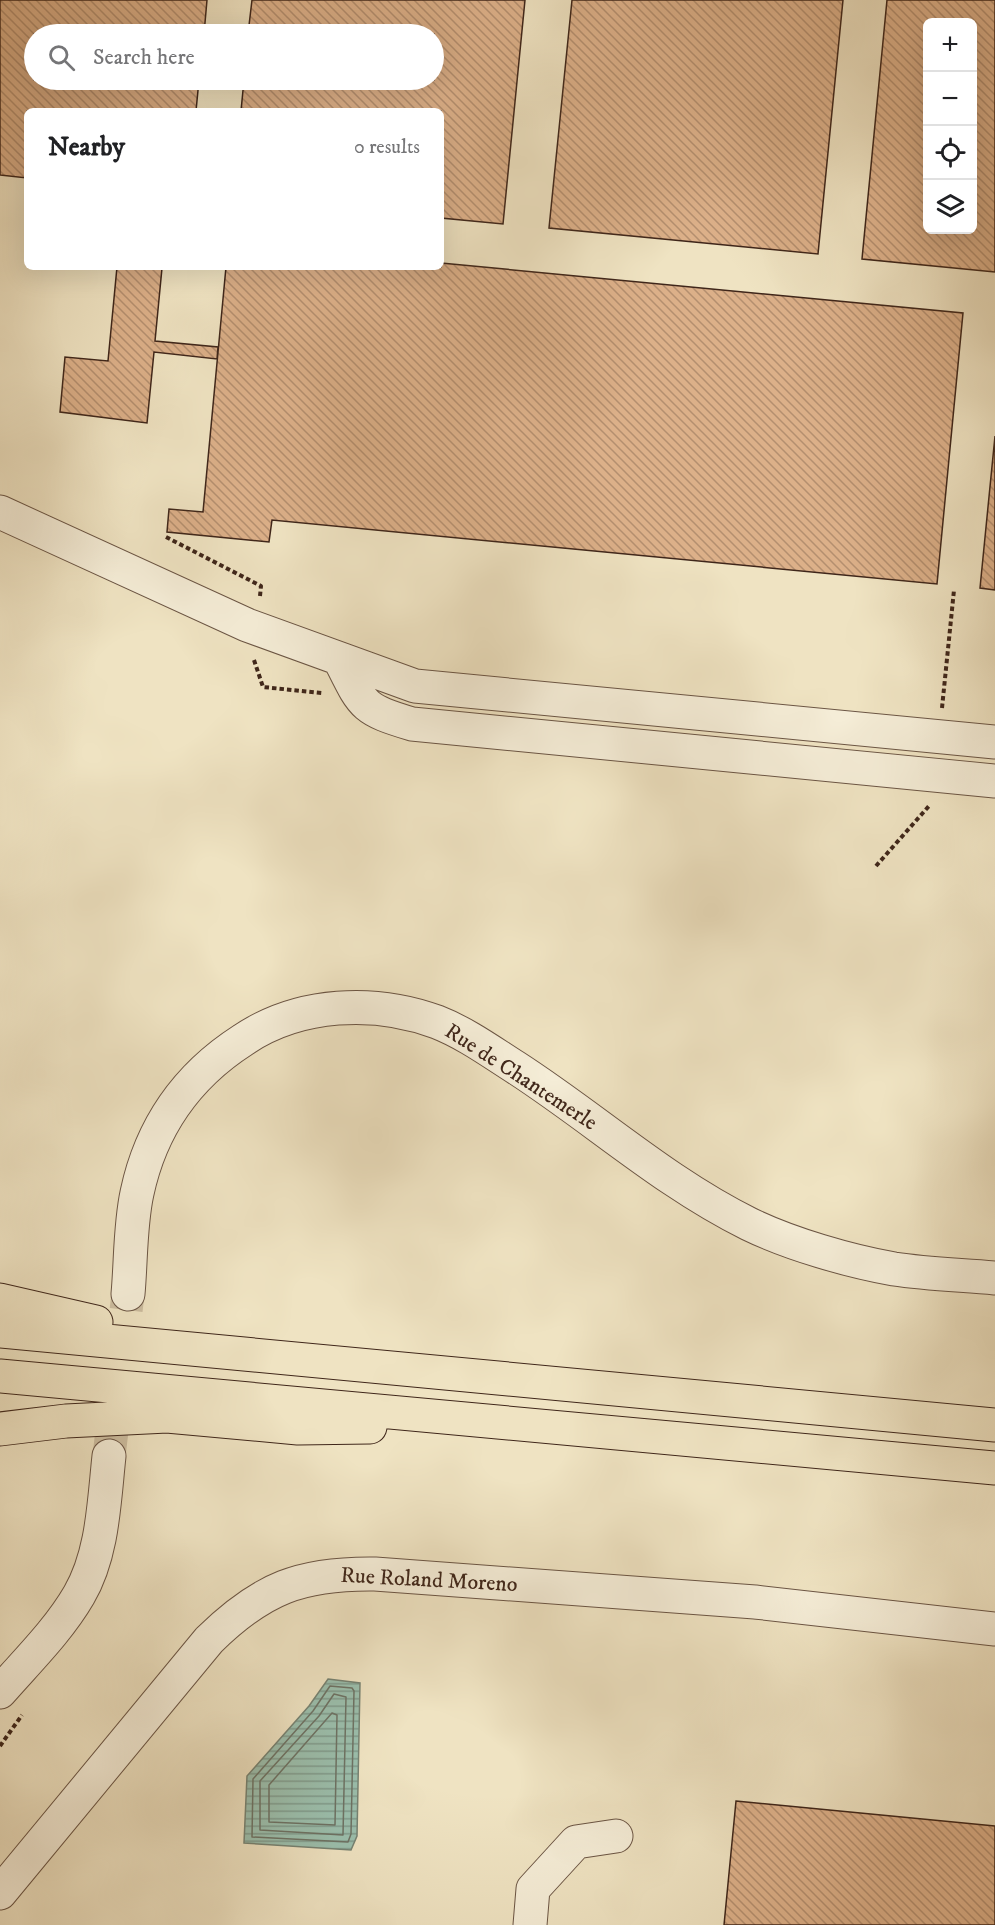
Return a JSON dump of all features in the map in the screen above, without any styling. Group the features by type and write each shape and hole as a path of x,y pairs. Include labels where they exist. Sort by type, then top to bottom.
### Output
{"highway":[{"path":"0,1300 230,1352"},
{"path":"0,1331 995,1425"},
{"path":"0,1377 549,1425 995,1468"},
{"path":"0,1429 66,1421 167,1416 298,1428 549,1425"}],"street":[{"path":"0,513 248,625 414,686 995,742"},
{"path":"340,660 358,697 376,713 412,724 995,781"},
{"name":"Rue de Chantemerle","path":"128,1294 140,1184 164,1119 192,1080 225,1051 261,1027 306,1012 352,1007 394,1010 438,1023 480,1045 541,1084 666,1176 750,1224 822,1250 893,1269 995,1278"},
{"path":"0,1692 48,1638 79,1594 96,1554 103,1515 109,1456"},
{"name":"Rue Roland Moreno","path":"0,1893 209,1640 251,1603 300,1580 334,1573 375,1574 755,1602 995,1629"},
{"path":"530,1925 533,1889 576,1842 616,1836"}],"water":[{"path":"328,1679 360,1683 357,1836 351,1850 244,1843 247,1776 309,1706"}],"building":[{"path":"0,0 207,0 205,24 24,24 24,90 198,90 196,108 24,108 24,178 0,175"},
{"path":"252,0 525,0 503,224 444,218 444,108 241,108 243,90 444,90 444,24 249,24"},
{"path":"572,0 843,0 818,254 549,228"},
{"path":"887,0 995,0 995,272 862,259"},
{"path":"444,263 963,313 937,584 272,520 269,542 167,532 169,509 203,512 226,270 444,270"},
{"path":"117,270 162,270 155,341 218,347 217,359 154,352 147,423 60,412 65,357 108,361"},
{"path":"995,436 995,590 980,588"},
{"path":"736,1801 995,1826 995,1925 724,1925"}],"tunnel":[{"path":"109,1456 128,1294"}]}
